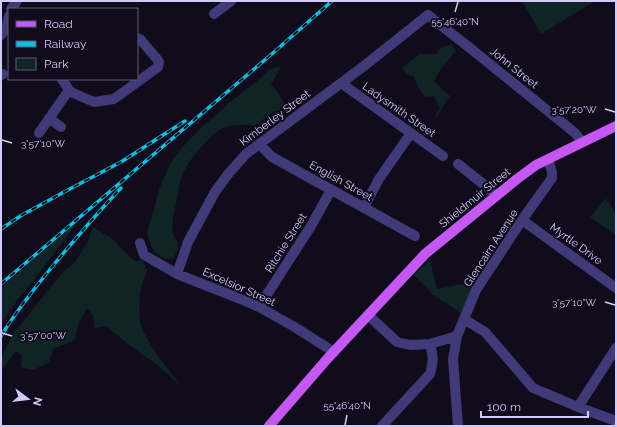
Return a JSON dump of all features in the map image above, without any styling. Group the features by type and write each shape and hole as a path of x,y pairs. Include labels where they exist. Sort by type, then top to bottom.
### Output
{"main road":[{"name":"Shieldmuir Street","path":"269,426 334,352 425,254 536,165 616,126"}],"street":[{"path":"214,14 231,1"},
{"name":"Kimberley Street","path":"177,274 188,242 215,192 246,154 364,66 428,15"},
{"name":"John Street","path":"428,15 575,133 582,142"},
{"path":"5,31 8,20"},
{"path":"63,80 69,90 73,93 94,102 114,99 158,67 159,62 157,59 138,38"},
{"name":"Ladysmith Street","path":"340,83 443,156"},
{"path":"39,133 69,90"},
{"path":"49,118 61,127"},
{"path":"364,207 379,179 411,133"},
{"name":"English Street","path":"260,144 272,157 415,236"},
{"name":"Glencairn Avenue","path":"458,426 453,359 457,336 476,290 522,220 552,178 552,172 548,160"},
{"path":"458,164 497,195"},
{"name":"Ritchie Street","path":"259,308 331,190"},
{"name":"Myrtle Drive","path":"522,220 616,288"},
{"name":"Excelsior Street","path":"140,243 144,255 177,274 259,308 293,326 334,352"},
{"path":"368,315 398,342 410,344 430,344 457,336"},
{"path":"464,319 485,332 533,388 616,421"},
{"path":"382,426 430,374 433,358 430,344"},
{"path":"578,407 616,348"}],"green space":[{"path":"522,1 595,1 541,34"},
{"path":"451,45 456,50 434,81 450,96 434,120 440,107 434,96 425,97 417,85 414,77 407,74 402,68 420,54 436,54 441,47"},
{"path":"281,67 271,84 289,111 275,111 255,125 224,127 211,136 192,158 183,173 179,186 172,231 177,242 178,250 173,259 166,259 155,253 147,233 160,187 170,164 179,151 199,130 229,103 270,69"},
{"path":"606,198 616,214 616,235 590,217"},
{"path":"78,221 18,299 1,324 1,288"},
{"path":"93,227 114,240 135,261 142,260 147,270 141,286 139,312 141,325 153,349 181,386 157,365 106,326 94,328 93,315 87,308 78,324 75,340 53,349 49,362 33,370 21,367 22,355 16,351 1,371 1,357 14,333 61,274 76,261 88,241"},
{"path":"430,260 437,289 474,282 461,313 433,295 414,275"}],"railway":[{"path":"1,284 332,1"},
{"path":"1,229 22,215 121,162 185,121"},
{"path":"1,336 34,289 121,188"}]}
